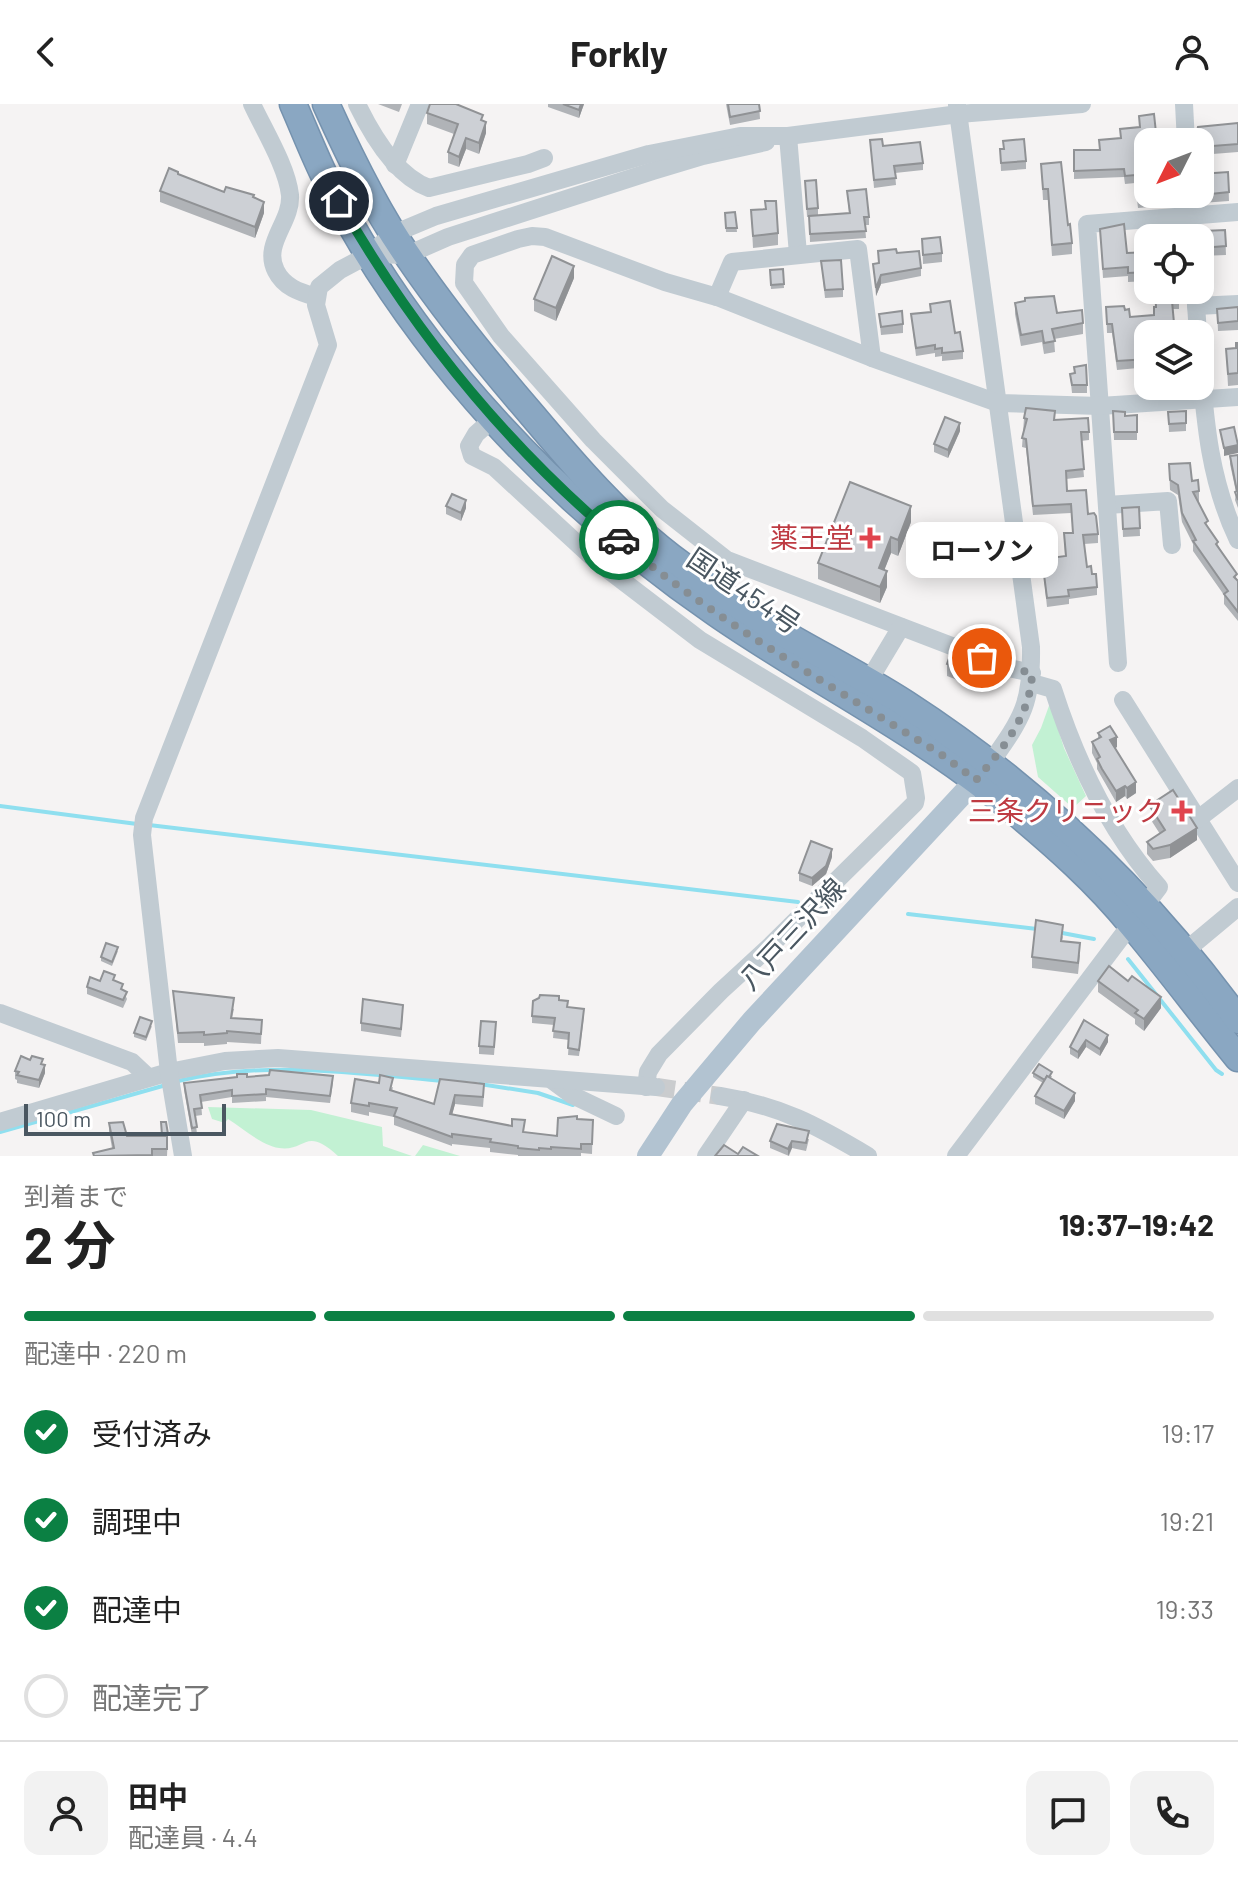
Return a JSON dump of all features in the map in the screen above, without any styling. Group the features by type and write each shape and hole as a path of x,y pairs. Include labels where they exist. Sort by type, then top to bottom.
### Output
{"highway":[{"name":"国道454号","path":"293,104 327,180 370,254 444,359 543,471 658,572 719,615 930,748 984,771 1066,856 1144,905 1238,1058"},
{"name":"国道454号","path":"326,104 400,245 517,397 615,507 668,555 719,592 868,682 1090,848 1144,905 1238,1020"}],"main road":[{"name":"八戸三沢線","path":"648,1156 682,1104 752,1021 984,771"}],"street":[{"path":"252,104 279,161 290,197 271,260 277,273 289,286 316,297"},
{"path":"357,104 395,165 413,182 429,188 544,158"},
{"path":"395,165 420,104"},
{"path":"183,1156 169,1072 142,835 144,818 328,345 316,297 319,287 326,279 370,254 400,245 448,237 653,171 788,136 958,109 1082,104"},
{"path":"1184,104 1185,128"},
{"path":"958,109 1031,647 1032,678 1023,714 984,771"},
{"path":"400,245 436,216 483,200 649,154 740,136 788,136"},
{"path":"788,136 798,254"},
{"path":"1189,208 1190,224"},
{"path":"1118,663 1087,224 1238,212"},
{"path":"956,1156 1019,1076 1144,905 1138,864 1096,796 1076,754 1053,689 1009,668 727,560 662,509 593,440 501,336 464,283 465,265 472,255 506,243 532,236 545,237 665,282 717,297 998,403 1100,406 1188,400"},
{"path":"717,297 732,262 858,249 872,358"},
{"path":"1214,301 1238,304"},
{"path":"1214,398 1238,397"},
{"path":"1203,400 1214,473 1223,506 1238,540"},
{"path":"0,1122 169,1072 225,1061 278,1058 651,1087 648,1072 659,1054 915,803 912,773 862,738 700,640 594,559 494,467 472,456 469,446 476,434 494,418"},
{"path":"1107,505 1168,501 1172,545"},
{"path":"868,682 901,627"},
{"path":"1123,700 1238,883"},
{"path":"1198,819 1238,788"},
{"path":"1090,848 1114,826"},
{"path":"1184,952 1238,907"},
{"path":"0,1013 132,1062 148,1077"},
{"path":"551,1079 572,1095 616,1116"},
{"path":"720,1096 773,1107 816,1124 868,1156"},
{"path":"706,1156 744,1100"}],"green space":[{"path":"1050,703 1064,748 1086,796 1073,808 1038,777 1032,745"},
{"path":"208,1107 311,1110 382,1127 383,1146 412,1156 338,1156 319,1142 312,1141 279,1148 259,1140 228,1119 225,1123 212,1119"},
{"path":"423,1145 460,1156 415,1156"}],"building":[{"path":"430,104 456,104 483,115 481,120 486,122 479,143 466,138 459,157 448,152 458,124 427,113"},
{"path":"563,104 581,104 579,110"},
{"path":"728,104 759,104 760,111 730,117"},
{"path":"1154,114 1156,128 1134,128 1134,175 1125,176 1124,169 1074,171 1074,150 1100,150 1099,140 1121,138 1120,129 1140,127 1139,116"},
{"path":"1238,123 1238,144 1214,146 1214,128 1198,127"},
{"path":"882,139 883,146 920,142 923,163 894,166 896,178 874,180 870,140"},
{"path":"1024,139 1026,161 1001,163 1003,141"},
{"path":"1061,162 1072,243 1052,245 1048,189 1043,189 1041,164"},
{"path":"169,168 224,192 226,187 254,195 264,202 255,227 160,191"},
{"path":"1228,172 1229,192 1214,194 1214,173"},
{"path":"816,180 818,208 807,209 805,181"},
{"path":"866,189 869,217 864,217 866,231 810,234 809,216 850,213 847,191"},
{"path":"765,201 776,201 778,233 753,236 751,210 766,209"},
{"path":"735,212 737,228 726,228 725,213"},
{"path":"1124,224 1127,253 1134,253 1134,273 1128,273 1128,267 1103,269 1100,229"},
{"path":"1214,230 1225,230 1226,246 1214,247"},
{"path":"940,237 942,253 923,255 922,239"},
{"path":"896,249 897,253 919,251 921,268 881,275 876,288 873,264 879,263 878,251"},
{"path":"552,256 574,266 556,308 534,299"},
{"path":"841,260 843,289 825,290 821,261"},
{"path":"783,269 784,284 771,285 770,270"},
{"path":"1054,296 1057,313 1082,310 1083,323 1052,329 1055,341 1044,343 1042,331 1021,335 1015,303 1025,301 1025,298"},
{"path":"950,301 955,333 960,332 963,351 942,353 942,348 935,349 935,345 916,348 911,314 931,312 930,304"},
{"path":"1156,304 1172,304 1174,320 1134,320 1134,360 1117,361 1112,324 1107,324 1106,307 1124,306 1125,310 1129,309 1130,317 1154,315"},
{"path":"1238,307 1238,321 1218,323 1217,309"},
{"path":"902,311 903,324 881,327 879,314"},
{"path":"1236,343 1238,373 1228,374 1226,349 1236,348"},
{"path":"1086,365 1087,385 1072,385 1070,374 1075,373 1074,367"},
{"path":"1026,408 1055,411 1054,420 1088,418 1089,432 1081,432 1084,469 1066,471 1067,491 1086,490 1088,514 1094,513 1096,516 1098,534 1083,535 1087,567 1091,566 1092,574 1096,574 1097,587 1068,590 1069,596 1047,598 1042,559 1066,556 1064,533 1073,533 1071,504 1033,506 1026,439 1022,438 1027,419 1024,418"},
{"path":"1113,411 1125,412 1125,416 1137,415 1137,432 1114,432"},
{"path":"1186,411 1186,423 1169,424 1168,412"},
{"path":"945,417 960,423 948,450 934,444"},
{"path":"1234,427 1238,445 1224,448 1220,430"},
{"path":"1238,455 1238,500 1230,456"},
{"path":"1190,463 1192,481 1198,480 1199,491 1193,492 1208,521 1205,523 1237,574 1234,577 1238,581 1238,612 1224,594 1228,591 1193,541 1196,540 1182,513 1178,485 1170,480 1169,464"},
{"name":"薬王堂","path":"850,482 911,506 898,540 891,537 879,568 887,571 880,587 818,563"},
{"path":"452,494 466,500 461,513 446,506"},
{"path":"1139,507 1140,528 1123,529 1122,508"},
{"path":"953,647 988,661 981,677 947,664"},
{"path":"1110,726 1117,737 1110,740 1136,782 1116,791 1097,759 1100,757 1092,742 1101,737 1098,733"},
{"path":"1173,790 1197,828 1170,845 1153,849 1147,842 1165,830 1151,808"},
{"path":"811,841 832,849 826,866 812,878 799,873"},
{"path":"1036,920 1063,925 1061,941 1080,943 1078,963 1032,957"},
{"path":"106,943 118,947 112,962 101,957"},
{"path":"1109,966 1128,981 1132,976 1161,997 1144,1019 1135,1013 1138,1010 1098,981"},
{"path":"104,971 115,975 113,980 123,984 121,989 127,992 123,1000 87,987 90,977 100,981"},
{"path":"173,991 234,998 231,1018 262,1020 261,1034 227,1031 204,1035 204,1032 178,1033"},
{"path":"540,995 559,996 559,1000 568,1001 567,1007 584,1009 579,1050 568,1048 569,1033 553,1031 555,1018 532,1016 533,1001"},
{"path":"363,999 403,1005 401,1029 361,1023"},
{"path":"140,1017 152,1021 146,1037 134,1033"},
{"path":"1084,1020 1108,1035 1100,1049 1086,1040 1078,1052 1070,1047"},
{"path":"481,1021 496,1022 494,1047 479,1046"},
{"path":"21,1056 30,1060 32,1056 43,1059 41,1064 45,1065 39,1080 17,1075 19,1072 15,1071"},
{"path":"1039,1064 1052,1072 1045,1080 1033,1073"},
{"path":"270,1070 333,1076 330,1096 266,1089 266,1094 232,1096 232,1090 200,1095 202,1108 194,1109 197,1127 192,1128 184,1083 237,1077 237,1074 247,1074 247,1077 269,1075"},
{"path":"380,1075 393,1078 390,1090 434,1104 440,1079 484,1084 483,1097 455,1095 450,1114 512,1126 512,1119 525,1120 523,1132 557,1136 558,1118 577,1116 577,1119 593,1120 592,1144 581,1144 581,1149 551,1147 539,1150 490,1142 491,1139 452,1134 452,1137 394,1116 397,1108 351,1103 355,1079 379,1083"},
{"path":"1047,1076 1075,1093 1064,1111 1035,1096"},
{"path":"123,1122 127,1136 167,1136 167,1149 152,1149 152,1155 94,1156 93,1153 114,1148 109,1123"},
{"path":"161,1122 166,1122 168,1134 162,1135"},
{"path":"777,1124 809,1131 806,1143 792,1141 788,1149 770,1141"},
{"path":"724,1145 738,1154 743,1147 758,1156 715,1156"}],"waterway":[{"path":"0,806 137,824"},
{"path":"149,825 798,902"},
{"path":"908,914 1037,929"},
{"path":"1057,932 1094,939"},
{"path":"1128,959 1222,1074"},
{"path":"178,1081 244,1071 277,1070 344,1072 444,1081"},
{"path":"480,1084 538,1093 573,1105"},
{"path":"0,1132 166,1085"}],"tunnel":[{"path":"657,1087 720,1096"}],"way so far":[{"path":"619,540 719,615 942,755 976,780 1023,714 1032,683 1032,673 982,658"}],"place":[{"name":"薬王堂","path":"870,538"},
{"name":"ローソン","path":"982,658"},
{"name":"三条クリニック","path":"1182,811"}],"route":[{"path":"339,201 405,307 444,359 543,471 619,540"}]}
